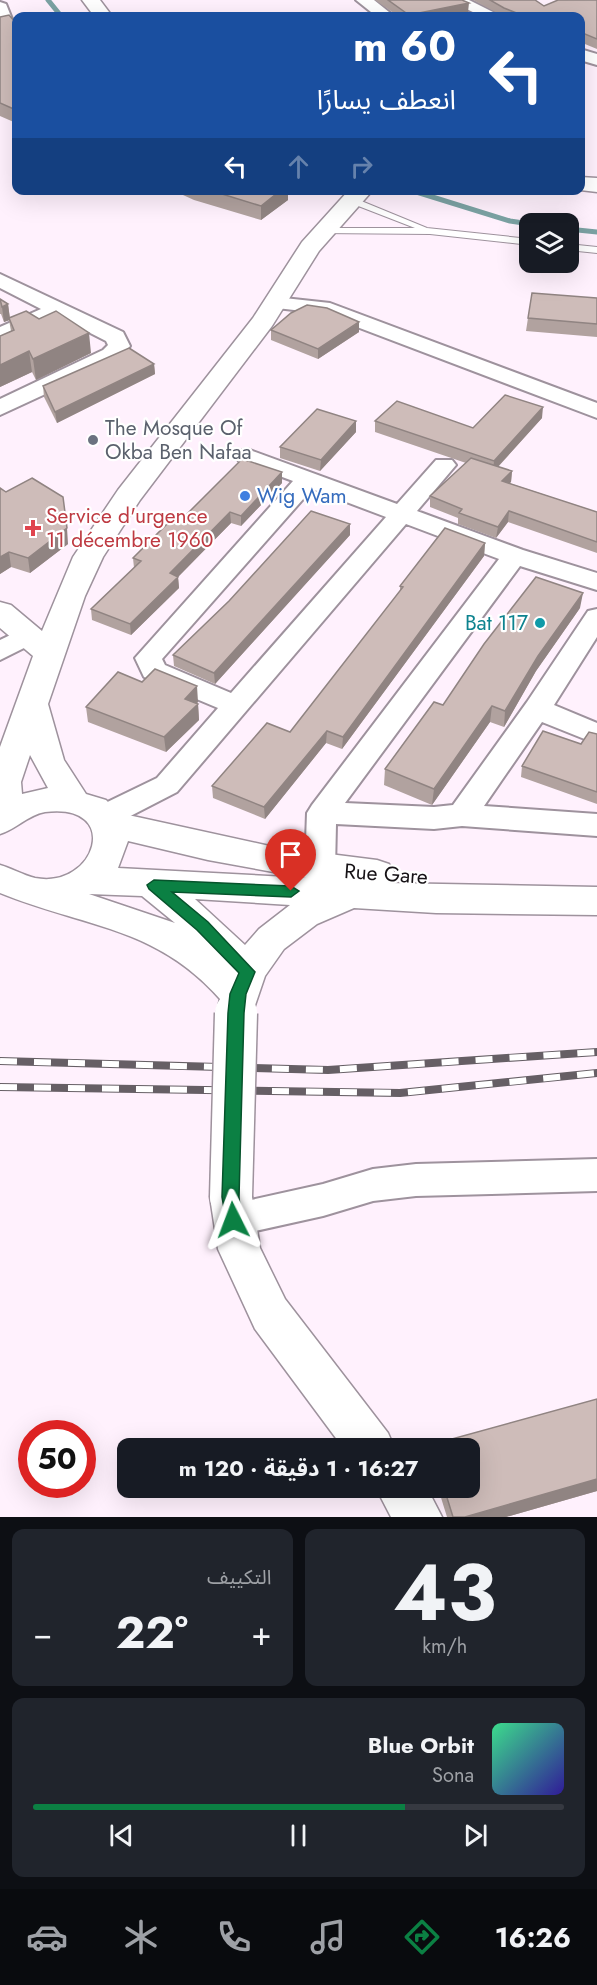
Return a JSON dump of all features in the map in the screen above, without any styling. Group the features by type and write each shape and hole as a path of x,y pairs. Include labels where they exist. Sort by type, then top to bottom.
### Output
{"main road":[{"path":"13,886 63,890 102,844 90,807 73,801 38,801 3,819 4,782 32,704 39,644 70,596 88,557 128,496 275,303 322,231 357,195"},
{"path":"0,612 39,644"},
{"path":"32,704 48,761 73,801"},
{"name":"Rue Gare","path":"102,844 214,851 320,869 495,881 597,883"},
{"name":"Rue Gare","path":"102,844 154,885 597,901"},
{"path":"154,885 202,926 241,993"},
{"path":"13,886 166,933 203,956 241,993"},
{"path":"360,894 313,909 293,920 260,951 241,993 232,1208 238,1249 270,1314 364,1438"},
{"path":"406,1498 418,1517"}],"street":[{"path":"364,0 380,12"},
{"path":"456,0 484,12"},
{"path":"0,8 4,19 0,23"},
{"path":"0,280 115,337 119,346 111,355 0,408"},
{"path":"275,303 323,307 597,411"},
{"path":"0,335 58,308"},
{"path":"247,456 514,556 597,582"},
{"path":"102,844 167,785 238,706 444,465"},
{"path":"238,706 154,671 148,662 149,655 308,479"},
{"path":"320,869 322,813 514,556"},
{"path":"462,815 594,629"},
{"path":"0,651 39,644"},
{"path":"537,709 597,734"},
{"path":"322,813 434,818 462,815 597,825"},
{"path":"232,1208 323,1200 373,1185 416,1180 597,1175"}],"lane":[{"path":"360,195 430,231"},
{"path":"322,231 430,231 519,241"},
{"path":"579,248 597,250"}],"building":[{"path":"388,0 462,0 469,3 424,12 405,12"},
{"path":"490,0 535,0 544,6 558,0 597,0 597,39 585,34 585,12 514,12"},
{"path":"9,15 12,18 12,108 0,103 0,17"},
{"path":"225,195 275,195 261,206"},
{"path":"532,293 597,298 597,324 528,318"},
{"path":"0,299 8,304 2,307"},
{"path":"307,305 327,308 359,322 318,349 271,330 291,313"},
{"path":"26,311 39,319 56,311 89,333 33,359 29,351 0,365 0,336 14,330 9,318"},
{"path":"129,348 154,364 55,412 43,386"},
{"path":"505,395 543,407 494,461 375,421 397,401 473,428"},
{"path":"317,409 356,421 321,460 280,447"},
{"path":"471,458 512,471 502,481 597,512 597,542 509,511 498,527 459,513 462,509 430,496"},
{"path":"242,459 282,472 241,516 230,512 170,573 178,577 130,624 91,609 141,561 133,558 179,512 186,515"},
{"name":"Service d'urgence 11 décembre 1960","path":"32,478 63,497 67,528 28,558 9,552 0,557 0,488 6,492"},
{"path":"311,511 350,524 214,673 173,655 229,601"},
{"path":"445,528 485,543 343,737 327,731 264,807 212,786 267,723 290,732 403,587 400,586"},
{"path":"536,577 583,593 538,656 505,711 492,706 434,789 385,769 434,702 443,705 484,644"},
{"path":"155,669 197,686 185,699 198,704 164,737 86,707 118,672 142,682"},
{"path":"543,731 581,744 589,732 597,734 597,792 522,766"},
{"path":"597,1399 597,1479 465,1517 453,1517 447,1498 480,1498 480,1438 455,1438"}],"waterway":[{"path":"48,0 58,12"},
{"path":"426,195 519,222"},
{"path":"579,230 597,232"}],"railway":[{"path":"0,1061 328,1070 597,1052"},
{"path":"0,1087 400,1093 597,1073"}],"place":[{"name":"The Mosque Of Okba Ben Nafaa","path":"93,440"},
{"name":"Wig Wam","path":"245,496"},
{"name":"Service d'urgence 11 décembre 1960","path":"33,528"},
{"name":"Bat 117","path":"540,623"}],"route":[{"path":"233,1220 231,1197 236,1013 238,994 247,972 202,926 154,885 291,891"}]}
